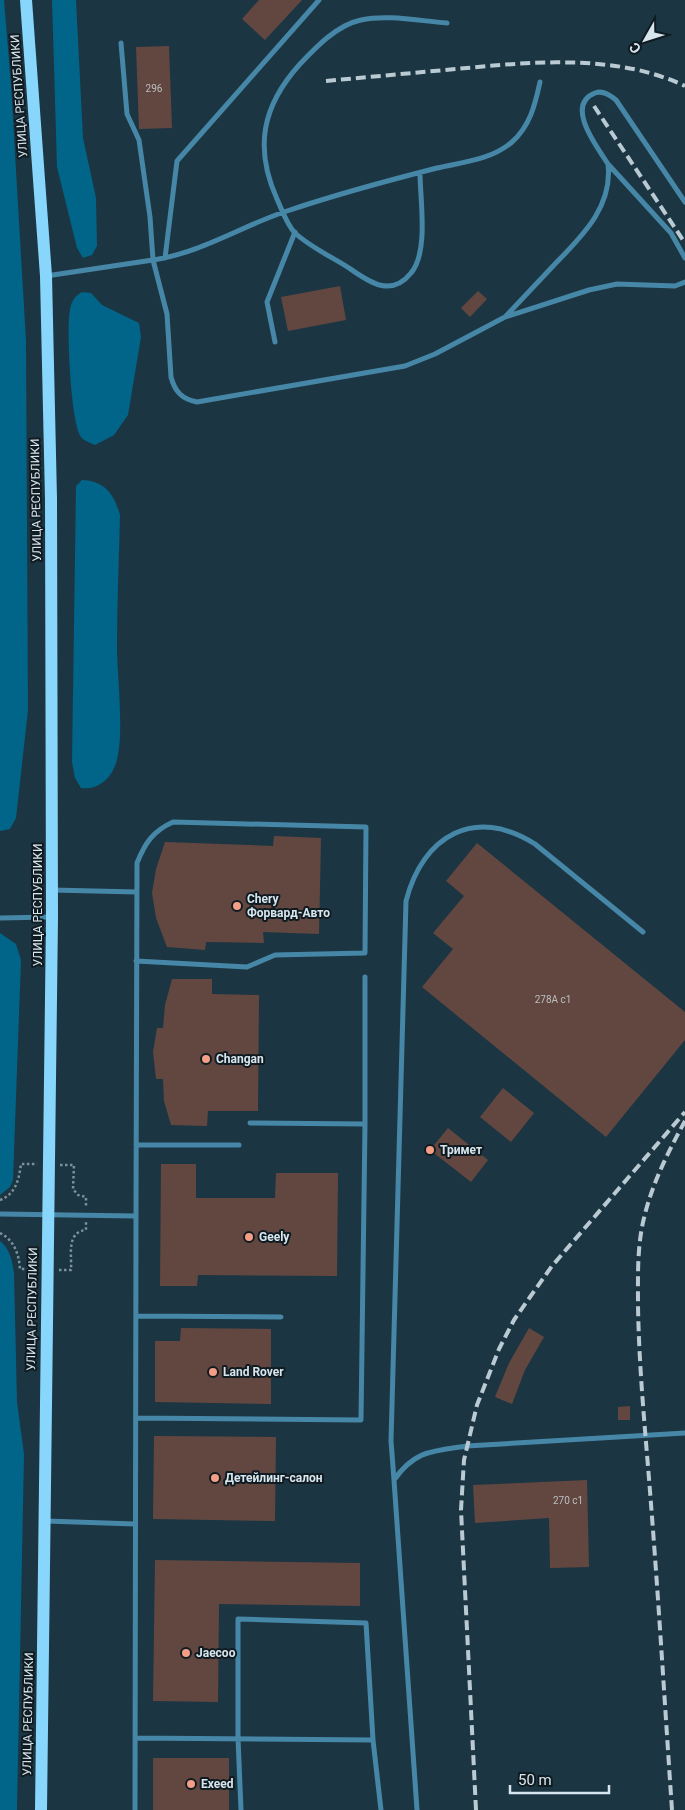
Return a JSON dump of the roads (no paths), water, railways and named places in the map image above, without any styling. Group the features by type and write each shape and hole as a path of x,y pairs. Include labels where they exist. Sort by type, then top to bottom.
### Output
{"main road":[{"name":"УЛИЦА РЕСПУБЛИКИ","path":"26,0 46,276 51,499 52,917 43,1521 41,1810"}],"lane":[{"path":"165,258 177,161 319,0"},
{"path":"420,173 422,237 419,257 412,272 404,280 388,286 372,284 294,232 269,182 263,159 263,138 268,120 281,92 294,71 327,38 343,27 359,20 380,17 447,23"},
{"path":"121,43 128,114 139,140 150,217 153,260 167,314 171,377 174,387 187,400 197,402 405,366 435,354 504,317 589,290 617,284 635,283 675,286 685,282"},
{"path":"46,276 165,258 209,244 283,212 420,173 490,156 512,142 527,124 534,109 540,82"},
{"path":"685,202 616,100 610,95 597,92 584,102 582,119 608,164 671,233 685,258"},
{"path":"504,317 582,237 593,222 606,195 609,175 608,164"},
{"path":"275,342 267,302 294,232"},
{"path":"135,1810 136,961 137,863 151,835 173,822 366,827 365,953 275,955 247,967 136,961"},
{"path":"417,1810 391,1441 406,900 411,882 428,853 440,841 468,828 482,826 501,828 517,832 535,844 643,932"},
{"path":"52,890 137,892"},
{"path":"0,918 52,917"},
{"path":"136,1418 361,1420 365,977"},
{"path":"250,1123 365,1124"},
{"path":"136,1145 239,1145"},
{"path":"0,1214 136,1216"},
{"path":"136,1316 281,1317"},
{"path":"394,1480 412,1459 424,1453 440,1449 685,1433"},
{"path":"43,1521 136,1524"},
{"path":"241,1810 238,1738 238,1619 366,1623 373,1740 381,1810"},
{"path":"135,1738 373,1740"}],"railway":[{"path":"326,81 513,64 572,62 630,68 685,86"},
{"path":"594,106 685,243"},
{"path":"476,1810 461,1510 464,1460 477,1405 499,1349 514,1320 552,1266 685,1112"},
{"path":"672,1810 657,1580 641,1380 638,1272 640,1239 647,1205 661,1168 685,1121"}],"place":[{"name":"Chery Форвард-Авто","path":"237,906"},
{"name":"Changan","path":"206,1059"},
{"name":"Тримет","path":"430,1150"},
{"name":"Geely","path":"249,1237"},
{"name":"Land Rover","path":"213,1372"},
{"name":"Детейлинг-салон","path":"215,1478"},
{"name":"Jaecoo","path":"186,1653"},
{"name":"Exeed","path":"191,1784"}]}
